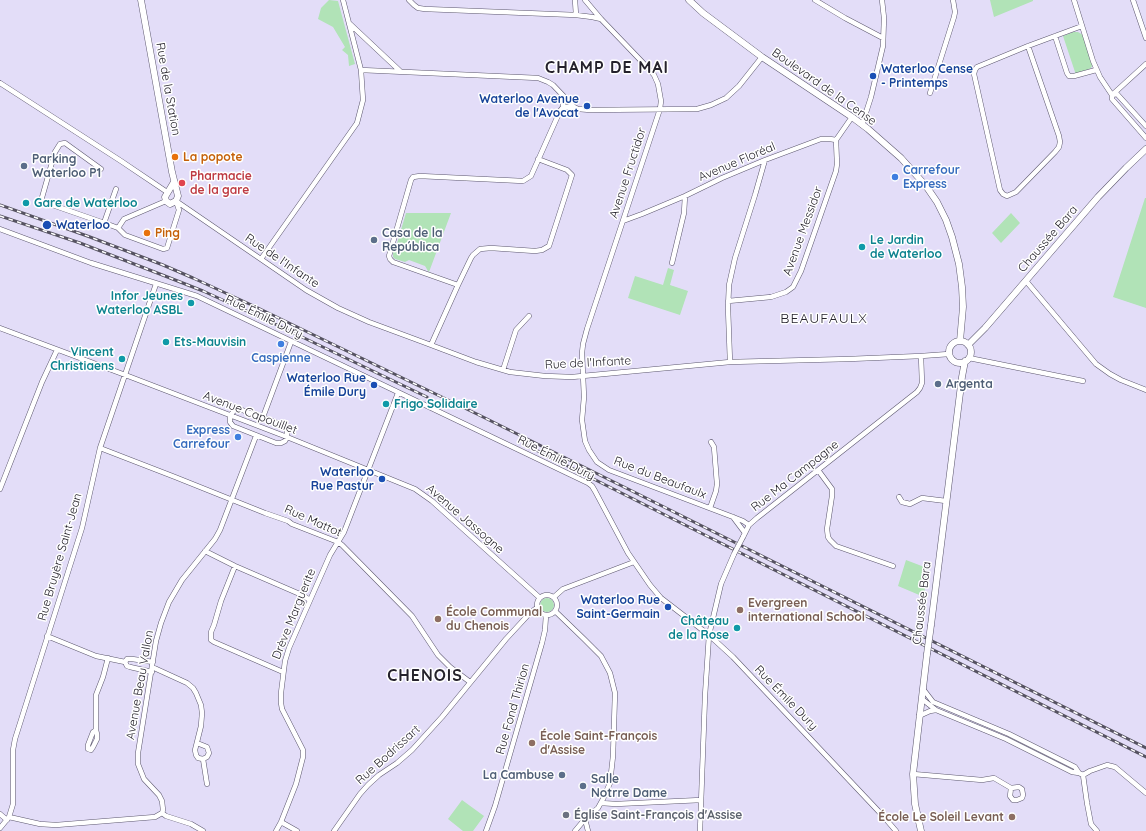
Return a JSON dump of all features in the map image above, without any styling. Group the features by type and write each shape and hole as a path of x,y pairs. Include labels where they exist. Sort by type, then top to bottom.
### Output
{"main road":[{"name":"Rue de la Station","path":"140,0 177,193"},
{"name":"Boulevard de la Cense","path":"690,0 703,13 762,56 852,117 901,158 926,186 946,220 960,264 963,307 960,341"},
{"name":"Chaussée Bara","path":"968,345 985,328 1098,197 1146,149"},
{"path":"167,192 172,191 177,193 178,196 176,201 170,204 166,201 165,197 167,192 174,182"},
{"path":"956,341 966,343 968,345 971,351 967,360 961,363 951,358 949,354 950,347 956,341"},
{"name":"Chaussée Bara","path":"921,831 915,804 913,774 962,376 967,360"},
{"name":"Chaussée Bara","path":"957,362 962,376"}],"street":[{"path":"261,259 357,124 363,100 361,70 343,0"},
{"path":"409,0 418,8 426,9 576,15 600,19"},
{"path":"575,0 576,15"},
{"name":"Avenue Fructidor","path":"583,376 582,353 584,339 660,109 661,101 658,84 654,75 600,19 585,0"},
{"path":"816,0 845,18 883,38"},
{"path":"862,125 871,97 883,46 884,18 882,0"},
{"path":"930,93 954,17 955,12 953,0"},
{"path":"1074,0 1096,70 1112,94 1112,99 1146,138"},
{"path":"1133,0 1146,38"},
{"path":"350,24 400,71"},
{"path":"1028,46 1060,142 1055,152 1016,192 1007,196 1000,190 974,74 975,70 1028,46 1082,26"},
{"path":"1055,36 1069,76 1096,70"},
{"path":"563,107 574,107 584,110 697,109 711,105 726,98 739,86 762,56"},
{"path":"1112,94 1146,64"},
{"path":"361,70 538,78 553,85 574,107"},
{"path":"0,83 167,192"},
{"path":"1112,94 1117,94 1146,126"},
{"path":"458,285 390,260 389,256 411,180 413,177 420,176 523,181 530,176 563,107 564,97"},
{"path":"836,140 852,117"},
{"name":"Avenue Floréal","path":"623,221 685,196 722,178 765,160 821,139 830,138 836,140"},
{"name":"Avenue Messidor","path":"728,301 771,297 786,292 793,287 801,271 836,171 836,140"},
{"path":"102,169 64,143 60,144 55,152 41,201 118,228 125,235 163,249 167,248 179,210 176,201"},
{"path":"431,345 473,255 480,249 492,248 535,251 542,250 549,246 572,175 567,170 538,159"},
{"path":"730,362 728,301 729,285 735,258 765,160"},
{"path":"104,223 116,189"},
{"path":"672,263 684,213 685,196"},
{"path":"118,228 124,219 166,201"},
{"name":"Rue de l'Infante","path":"176,201 306,290 338,308 369,322 476,362 503,370 531,375 558,377 730,362 949,354"},
{"name":"Rue Émile Dury","path":"0,229 91,263 197,296 588,483 595,491 628,553 661,598 709,635 733,657 896,831"},
{"path":"1026,281 1096,364 1115,377 1146,390"},
{"name":"Rue Bruyère Saint-Jean","path":"8,818 13,804 13,750 15,739 82,528 100,448 156,284"},
{"path":"503,370 516,330 529,316"},
{"name":"Avenue Capouillet","path":"0,329 287,437 368,470"},
{"path":"262,417 291,342"},
{"path":"0,489 2,478 57,350"},
{"name":"Rue Ma Campagne","path":"700,831 704,696 707,650 721,584 734,554 749,525 917,392 922,383 921,356"},
{"path":"967,360 1083,381"},
{"name":"Rue du Beaufaulx","path":"583,376 583,431 589,450 597,462 610,470 733,516 749,525"},
{"name":"Drève Marguerite","path":"276,831 296,784 303,757 301,746 282,709 280,693 284,661 330,555 344,532 398,392"},
{"path":"236,409 262,417 283,425 286,428 287,437 285,441 276,444 233,426 230,422 230,416 236,409"},
{"name":"Avenue Beau Vallon","path":"162,813 162,801 159,795 144,779 138,764 138,754 156,641 161,623 182,580 215,539 220,530 256,436"},
{"path":"710,508 717,484 714,447 711,442"},
{"name":"Rue Mattot","path":"100,448 338,542 412,616 438,655 450,667 470,682"},
{"name":"Avenue Jassogne","path":"368,470 406,484 432,501 540,598"},
{"path":"818,470 832,489 827,529 830,540 836,546 893,566"},
{"path":"899,497 902,502 910,504 922,498 946,501"},
{"path":"733,516 744,535"},
{"path":"205,551 310,600"},
{"path":"554,597 563,589 634,562"},
{"path":"235,566 221,600 211,632 211,640 283,672"},
{"path":"545,595 554,597 557,605 555,612 549,615 540,612 538,601 540,598 545,595"},
{"name":"Rue Bodrissart","path":"334,831 368,785 412,750 442,717 506,639 538,606"},
{"path":"555,612 601,656 610,672 613,682 615,702 610,783 598,808 585,819 576,831"},
{"name":"Rue Fond Thirion","path":"486,831 495,806 542,643 546,614"},
{"path":"47,636 93,654 125,662 127,666 130,667 152,667"},
{"path":"96,730 96,695 108,658"},
{"path":"125,662 127,659 132,659 152,667 193,688 201,704 202,710 196,755 198,758 203,760"},
{"path":"923,689 933,702 1009,734 1075,767 1081,774 1091,824 1097,831"},
{"path":"922,700 936,710 1006,739 1072,772 1081,774 1107,765 1114,767 1146,793"},
{"path":"920,716 936,710"},
{"path":"197,743 207,747 209,752 207,757 203,760"},
{"path":"203,760 207,784"},
{"path":"913,774 982,780 994,778 1011,788"},
{"path":"601,803 616,804 701,800"},
{"path":"0,814 8,818 40,824 56,825 155,817 162,813 166,816 191,824 203,831"},
{"path":"0,828 8,818"},
{"path":"585,819 588,831"},
{"path":"281,822 297,831"}],"green space":[{"path":"329,0 338,1 355,64 349,66 348,55 342,50 345,47 333,27 318,19 321,8"},
{"path":"990,0 1033,0 1033,1 994,17"},
{"path":"1073,32 1078,32 1083,35 1092,62 1091,68 1076,75 1063,36"},
{"path":"1146,198 1146,308 1113,297"},
{"path":"406,213 451,213 429,272 425,266 409,260 405,262 393,257 393,251 395,250"},
{"path":"1011,213 1020,223 1001,243 992,233"},
{"path":"668,268 674,270 670,285 688,291 680,315 628,298 635,276 663,285"},
{"path":"906,560 927,568 924,597 898,586"},
{"path":"544,598 550,598 554,602 554,608 550,612 544,612 540,608 540,602"},
{"path":"462,800 484,816 473,831 463,831 448,819"}],"railway":[{"path":"0,205 163,265 258,308 479,415 1146,748"},
{"path":"0,216 80,243 203,291 427,397"},
{"path":"528,446 1146,757"}],"place":[{"name":"Waterloo Cense - Printemps","path":"873,76"},
{"name":"Waterloo Avenue de l'Avocat","path":"587,106"},
{"name":"La popote","path":"175,157"},
{"name":"Parking Waterloo P1","path":"24,166"},
{"name":"Carrefour Express","path":"895,177"},
{"name":"Pharmacie de la gare","path":"182,183"},
{"name":"Gare de Waterloo","path":"26,203"},
{"name":"Waterloo","path":"47,225"},
{"name":"Ping","path":"147,233"},
{"name":"Casa de la República","path":"374,240"},
{"name":"Le Jardin de Waterloo","path":"862,247"},
{"name":"Infor Jeunes Waterloo ASBL","path":"191,303"},
{"name":"Ets-Mauvisin","path":"166,342"},
{"name":"Caspienne","path":"281,344"},
{"name":"Vincent Christiaens","path":"122,359"},
{"name":"Argenta","path":"938,384"},
{"name":"Waterloo Rue Émile Dury","path":"374,385"},
{"name":"Frigo Solidaire","path":"386,404"},
{"name":"Express Carrefour","path":"238,437"},
{"name":"Waterloo Rue Pastur","path":"382,479"},
{"name":"Waterloo Rue Saint-Germain","path":"668,607"},
{"name":"Evergreen international School","path":"740,610"},
{"name":"École Communal du Chenois","path":"438,619"},
{"name":"Château de la Rose","path":"737,628"},
{"name":"École Saint-François d'Assise","path":"532,743"},
{"name":"La Cambuse","path":"562,775"},
{"name":"Salle Notrre Dame","path":"583,786"},
{"name":"Église Saint-François d'Assise","path":"566,815"},
{"name":"École Le Soleil Levant","path":"1012,817"}],"district":[{"name":"CHAMP DE MAI","path":"607,68"},
{"name":"BEAUFAULX","path":"824,319"},
{"name":"CHENOIS","path":"425,676"}]}
